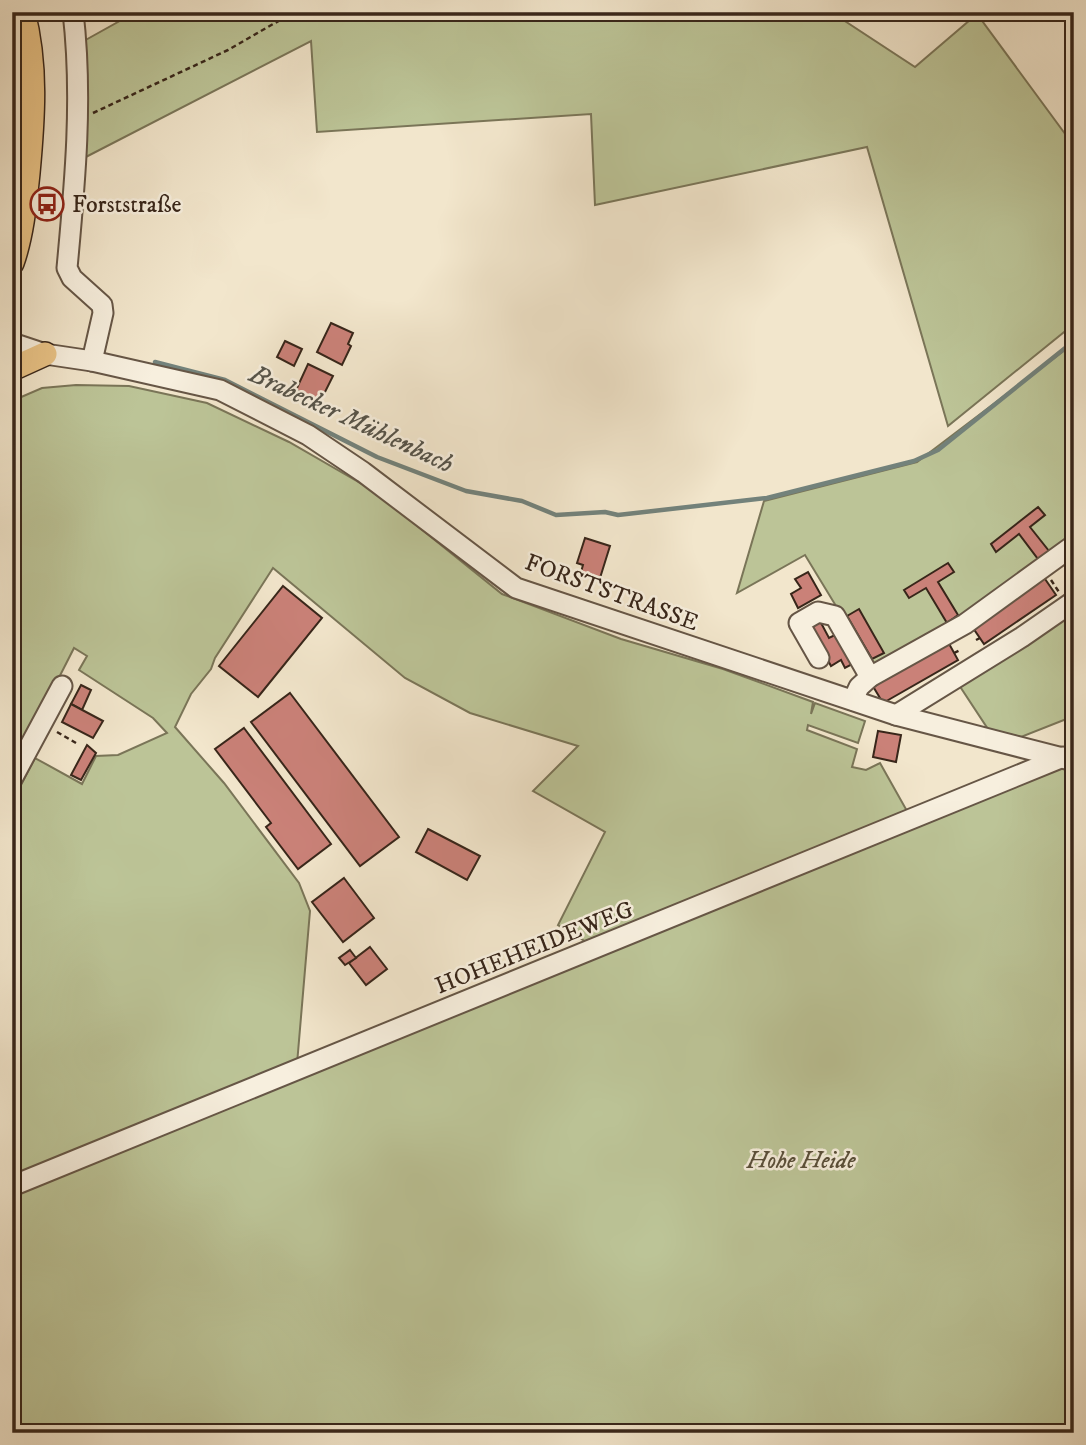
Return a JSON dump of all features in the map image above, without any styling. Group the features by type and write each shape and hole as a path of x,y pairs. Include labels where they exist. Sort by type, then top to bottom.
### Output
{"main road":[{"path":"12,263 26,197 33,117 30,40 23,12"},
{"path":"12,369 45,354"}],"street":[{"path":"73,12 77,48 77,121 74,197 67,268 72,278 102,305 103,313 92,361"},
{"name":"FORSTSTRASSE","path":"12,344 45,354 92,361 220,390 308,435 363,472 516,587 896,715 1070,758"},
{"path":"853,700 859,687 870,677 958,636 1074,545"},
{"path":"896,715 1022,637 1071,603"},
{"path":"819,658 799,623 818,612 835,616 870,677"},
{"path":"12,779 62,686"},
{"name":"HOHEHEIDEWEG","path":"12,1186 1070,758"}],"path":[{"path":"77,121 228,50 294,12"},
{"path":"1044,569 1053,587 1071,603"},
{"path":"958,636 976,640 980,638"},
{"path":"954,653 958,636"},
{"path":"958,636 971,669"},
{"path":"42,724 76,743"}],"green space":[{"path":"136,12 831,12 915,67 977,14 1074,146 1074,324 948,426 867,147 595,205 591,114 317,132 311,41 80,160 82,42"},
{"path":"1074,343 1074,540 1040,566 875,670 805,555 737,593 764,501 917,462"},
{"path":"76,385 129,386 207,403 289,442 374,491 502,594 621,639 723,669 813,702 811,714 815,703 865,721 858,743 808,725 807,730 857,749 852,767 866,770 880,763 907,811 593,946 558,925 605,832 533,791 578,746 470,713 405,678 273,568 215,658 211,669 191,694 175,727 224,783 299,883 310,911 297,1064 12,1178 12,802 35,758 82,784 96,756 118,755 167,733 153,718 79,670 87,656 74,648 12,770 12,401 42,388"},
{"path":"1074,609 1074,716 1021,737 988,729 959,685"},
{"name":"Hohe Heide","path":"1074,753 1074,1433 12,1432 12,1193"}],"building":[{"path":"331,323 353,333 348,344 351,346 342,365 317,352"},
{"path":"285,341 302,349 294,366 277,357"},
{"path":"308,364 333,376 320,402 296,390"},
{"path":"1038,507 1045,515 1030,527 1049,551 1038,559 1019,534 996,552 991,544"},
{"path":"585,538 610,546 600,578 581,572 583,565 577,563"},
{"path":"948,563 954,572 938,582 958,615 947,623 926,588 909,598 904,590"},
{"path":"808,572 821,595 798,608 791,594 801,588 795,579"},
{"path":"1043,576 1056,595 984,644 971,625"},
{"path":"283,586 322,618 258,697 219,666"},
{"path":"859,609 884,653 872,659 847,616"},
{"path":"820,621 829,638 839,633 856,662 845,668 841,660 831,666 810,627"},
{"path":"947,640 958,660 883,703 871,683"},
{"path":"81,685 91,690 82,710 71,704"},
{"path":"290,693 399,837 360,866 251,722"},
{"path":"71,704 103,721 93,738 62,722"},
{"path":"244,728 331,844 298,869 266,827 271,823 215,749"},
{"path":"878,731 901,735 896,762 873,757"},
{"path":"87,745 96,753 81,780 71,775"},
{"path":"428,829 480,856 467,880 416,852"},
{"path":"344,878 374,918 343,942 312,902"},
{"path":"370,947 387,969 366,985 349,963"},
{"path":"350,950 356,958 345,965 339,958"}],"waterway":[{"name":"Brabecker Mühlenbach","path":"155,362 225,380 377,457 466,491 522,501 556,515 605,512 618,515 767,498 914,461 938,450 1074,341"}],"place":[{"name":"Forststraße","path":"47,204"}]}
